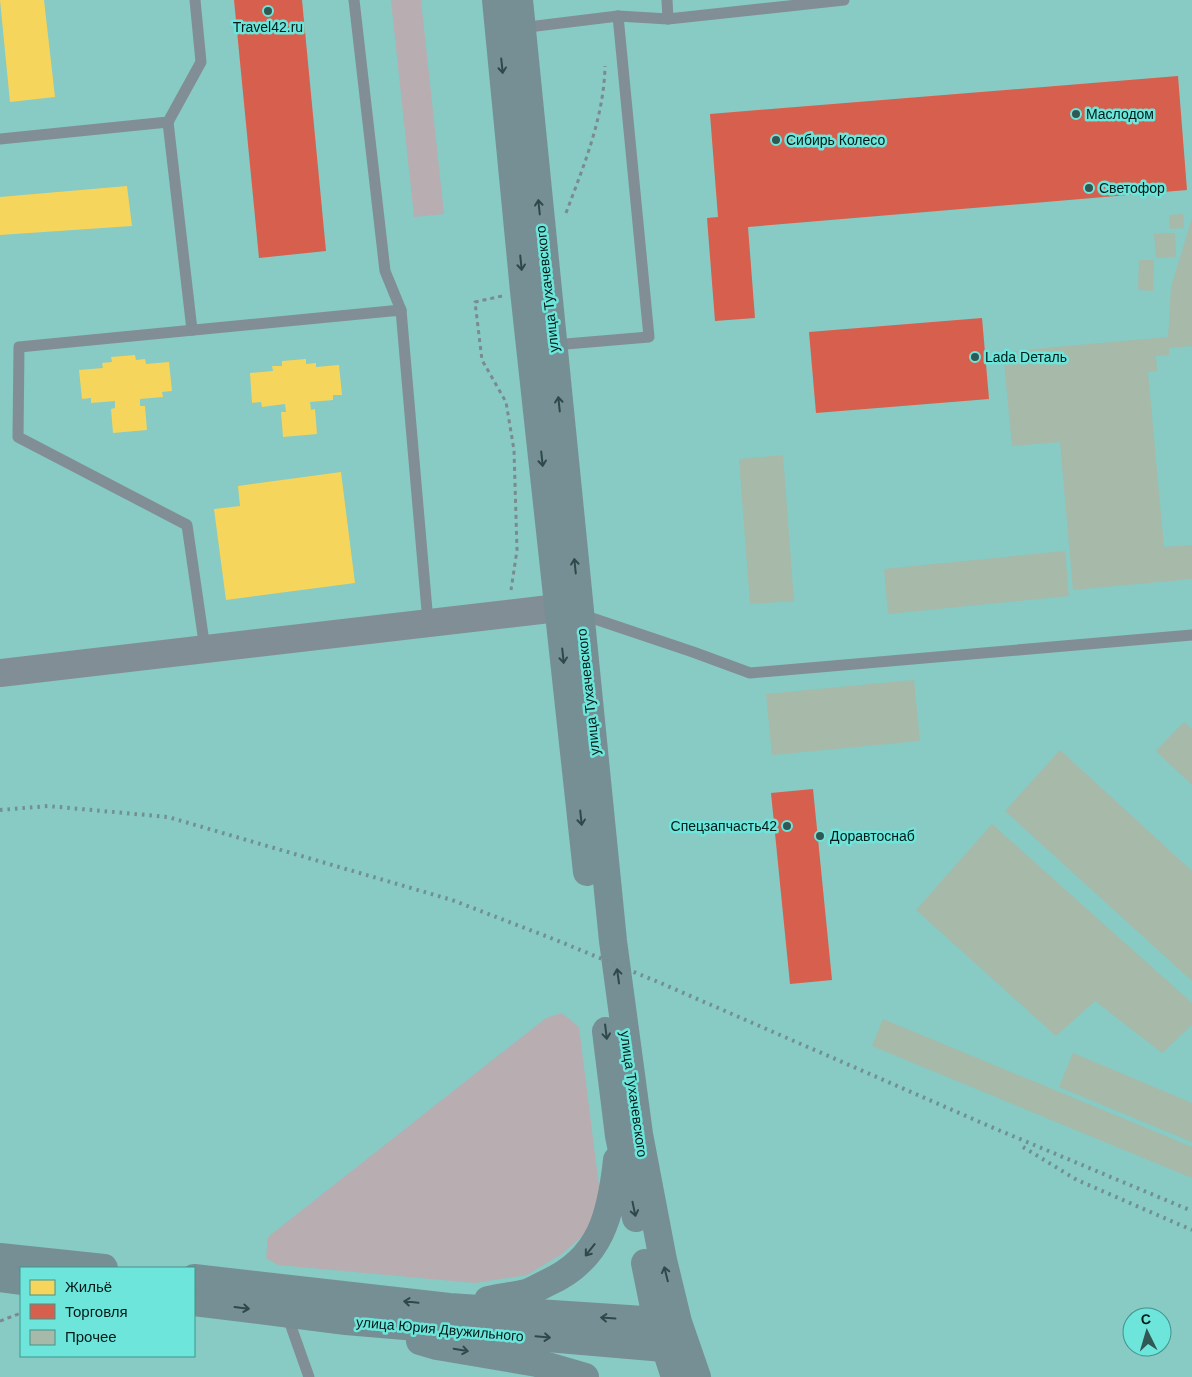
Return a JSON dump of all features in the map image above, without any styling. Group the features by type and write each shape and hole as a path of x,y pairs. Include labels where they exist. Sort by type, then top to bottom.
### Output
{"main road":[{"name":"улица Тухачевского","path":"496,0 510,29 569,611 635,1106 662,1260 667,1322"},
{"name":"улица Тухачевского","path":"510,29 519,0"},
{"name":"улица Тухачевского","path":"569,611 594,932 619,1136 675,1348 675,1377"},
{"path":"449,1307 527,1293 559,1278 578,1264 599,1238 614,1191 619,1136"},
{"path":"0,1257 95,1267"},
{"path":"0,1278 20,1281"},
{"name":"улица Юрия Двужильного","path":"195,1278 449,1307 667,1322"},
{"name":"улица Юрия Двужильного","path":"195,1302 346,1321 675,1348"},
{"path":"346,1321 437,1346 537,1363 585,1377"},
{"name":"улица Тухачевского","path":"675,1348 697,1377"}],"street":[{"path":"0,673 428,622 569,611"}],"lane":[{"path":"192,330 168,122 201,62 194,0"},
{"path":"354,0 385,271 401,310 428,622"},
{"path":"666,0 668,19"},
{"path":"510,29 618,16 668,19 844,0"},
{"path":"541,346 650,337 618,16"},
{"path":"0,139 168,122"},
{"path":"205,649 187,524 18,437 19,347 401,310"},
{"path":"569,611 750,673 1192,635"},
{"path":"286,1313 309,1377"}],"path":[{"path":"565,214 594,137 605,79 605,62"},
{"path":"0,1321 20,1313"}],"shaded area":[{"path":"391,0 421,0 444,214 414,217"},
{"path":"562,1013 579,1027 601,1202 587,1232 562,1254 527,1275 475,1283 278,1265 266,1258 268,1237 546,1018"}],"building: Жильё":[{"path":"0,0 44,0 55,97 10,102"},
{"path":"127,186 132,226 0,235 0,197"},
{"path":"135,355 136,360 145,359 146,364 169,362 172,391 162,392 163,397 140,399 140,406 145,406 147,430 113,433 111,409 115,408 115,401 91,403 91,398 82,399 79,370 103,368 102,363 112,362 111,357"},
{"path":"306,359 306,364 316,363 316,367 339,365 342,395 333,395 333,400 310,402 311,410 315,409 317,434 283,437 281,412 286,412 285,404 262,407 261,402 252,403 250,373 273,371 272,366 282,366 282,361"},
{"path":"341,472 355,583 226,600 214,509 240,506 238,486"}],"building: Торговля":[{"path":"234,0 302,0 326,251 259,258"},
{"path":"1178,76 1187,190 748,227 755,318 715,321 707,218 718,217 710,114"},
{"path":"982,318 989,399 816,413 809,332"},
{"path":"813,789 832,980 790,984 771,793"}],"building: Прочее":[{"path":"1183,214 1184,228 1170,229 1169,215"},
{"path":"1192,218 1192,346 1169,348 1169,355 1156,356 1157,371 1148,372 1164,547 1192,545 1192,579 1073,590 1060,442 1012,446 1003,352 1168,337 1171,287"},
{"path":"1175,233 1176,257 1156,258 1154,234"},
{"path":"1139,260 1154,260 1153,291 1138,290"},
{"path":"783,455 794,601 750,604 739,459"},
{"path":"1065,551 1069,596 888,614 884,569"},
{"path":"914,680 920,741 772,755 766,694"},
{"path":"1184,722 1192,729 1192,785 1156,751"},
{"path":"1060,750 1192,871 1192,981 1005,811"},
{"path":"992,824 1192,1003 1192,1025 1162,1053 1095,1001 1056,1036 916,910"},
{"path":"883,1019 1192,1147 1192,1178 872,1046"},
{"path":"1073,1053 1192,1103 1192,1142 1059,1087"}],"railway":[{"path":"0,810 48,806 168,817 452,900 663,984 996,1129 1192,1211"},
{"path":"1023,1147 1077,1180 1192,1230"}],"place":[{"name":"Travel42.ru","path":"268,11"},
{"name":"Маслодом","path":"1076,114"},
{"name":"Сибирь Колесо","path":"776,140"},
{"name":"Светофор","path":"1089,188"},
{"name":"Lada Dеталь","path":"975,357"},
{"name":"Спецзапчасть42","path":"787,826"},
{"name":"Доравтоснаб","path":"820,836"}]}
